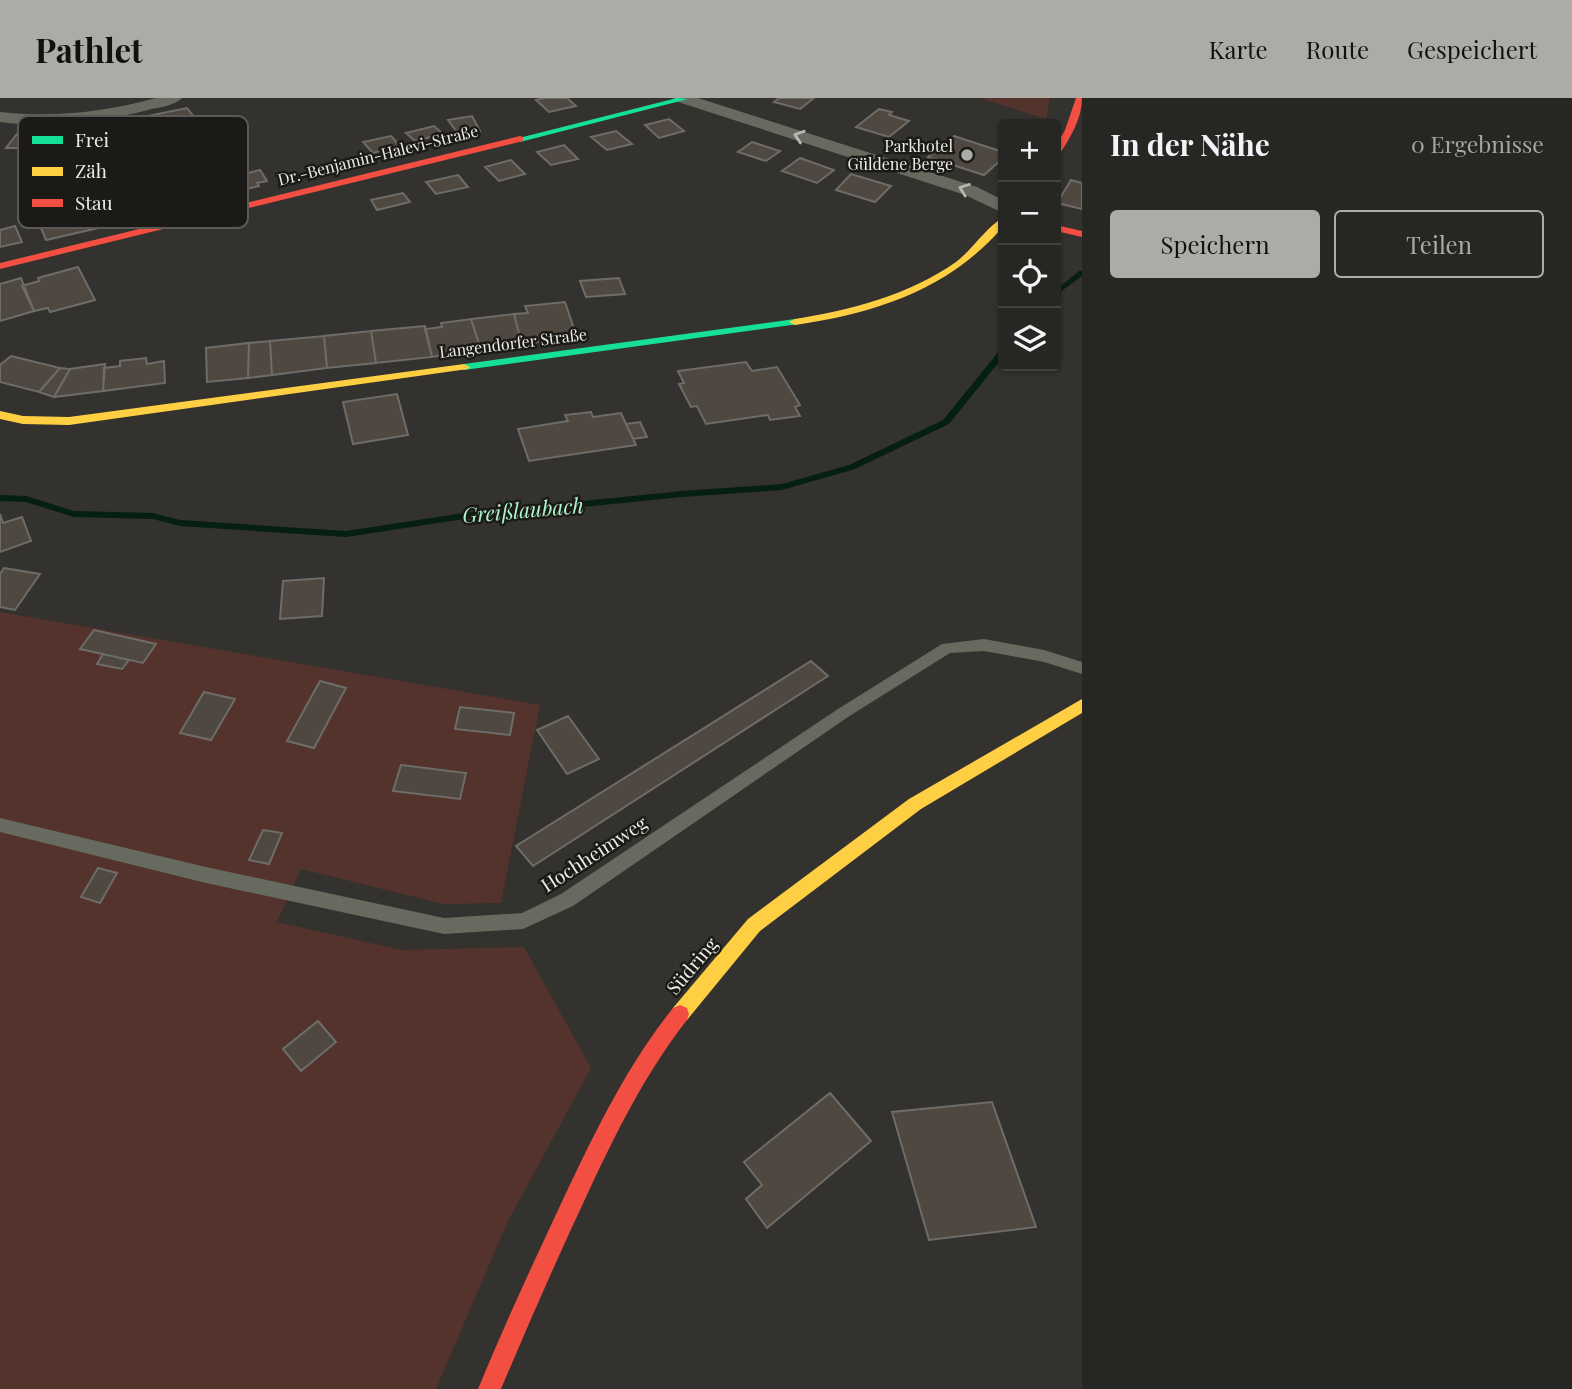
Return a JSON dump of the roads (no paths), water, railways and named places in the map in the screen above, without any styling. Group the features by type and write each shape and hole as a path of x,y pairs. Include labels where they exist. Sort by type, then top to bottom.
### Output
{"street":[{"path":"96,116 174,98"},
{"path":"682,98 971,191 998,204"},
{"name":"Dr.-Benjamin-Halevi-Straße","path":"248,205 682,98"},
{"path":"1061,145 1070,130 1080,98"},
{"path":"0,117 18,120"},
{"name":"Langendorfer Straße","path":"0,415 23,420 69,421 810,320 901,295 953,271 973,255 998,227"},
{"name":"Dr.-Benjamin-Halevi-Straße","path":"0,266 154,228"},
{"path":"1061,229 1082,234"},
{"name":"Südring","path":"489,1389 542,1267 609,1126 665,1032 754,925 915,804 1082,705"}],"lane":[{"name":"Hochheimweg","path":"0,825 206,875 444,926 523,921 567,900 843,713 947,649 984,645 1044,656 1082,668"}],"waterway":[{"name":"Greißlaubach","path":"1061,289 1082,273"},
{"name":"Greißlaubach","path":"0,498 26,499 74,514 153,516 180,523 346,534 464,516 682,494 782,487 852,467 946,422 998,358"}],"place":[{"name":"Parkhotel Güldene Berge","path":"967,155"}]}
